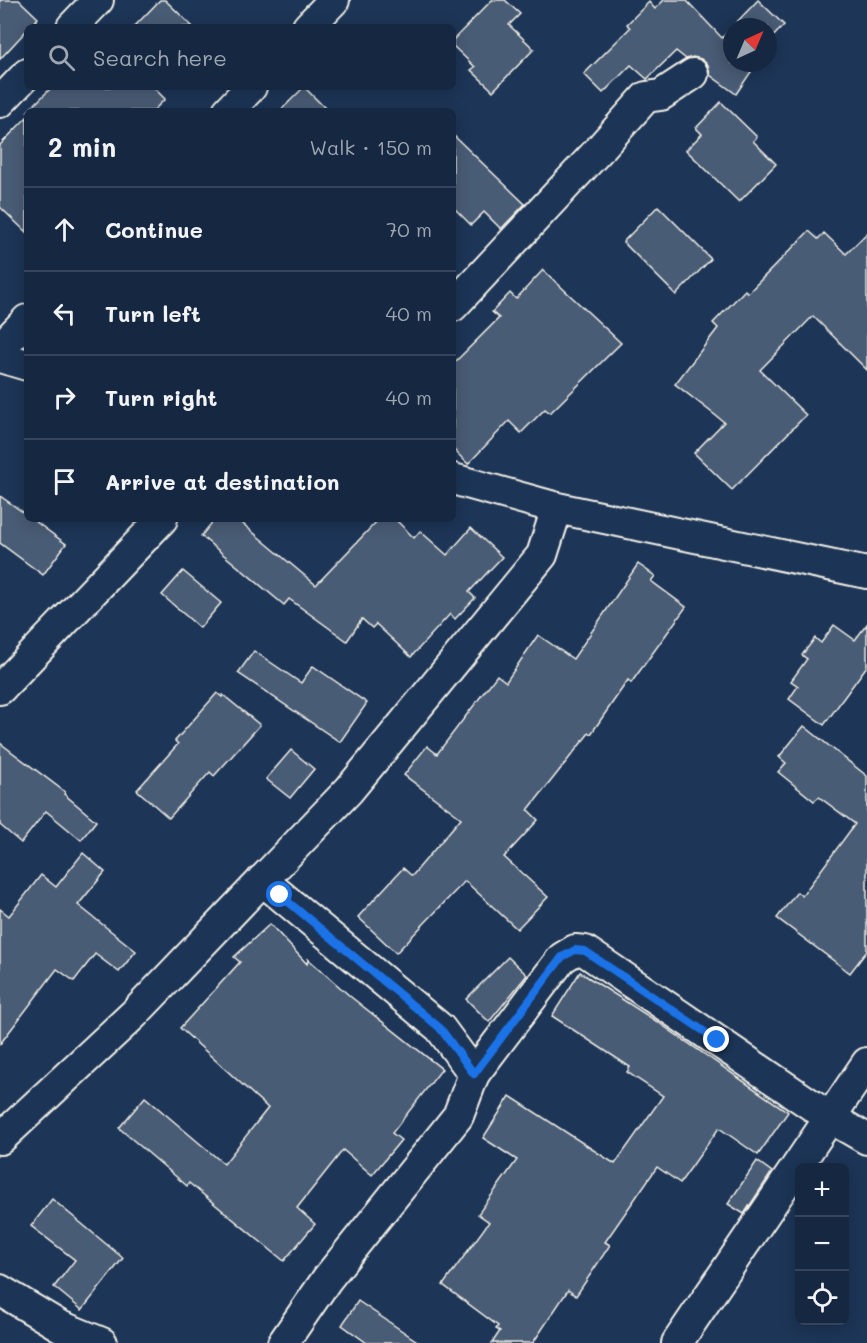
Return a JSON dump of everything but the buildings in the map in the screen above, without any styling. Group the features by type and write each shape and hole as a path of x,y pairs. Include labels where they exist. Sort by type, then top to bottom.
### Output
{"street":[{"path":"75,24 98,0"},
{"path":"311,24 334,0"},
{"path":"456,303 646,97 661,95 693,74"},
{"path":"0,102 24,77"},
{"path":"231,108 247,90"},
{"path":"0,348 24,323"},
{"path":"0,357 24,364"},
{"path":"456,480 557,508 867,573"},
{"path":"0,1139 134,1014 349,790 542,555 557,508"},
{"path":"0,689 159,522"},
{"path":"262,880 440,1028 474,1074"},
{"path":"284,1343 327,1280 458,1116 474,1074 562,957 575,950 585,951 829,1117 867,1139"},
{"path":"677,1343 867,1063"},
{"path":"0,1290 60,1326 102,1343"}],"route":[{"path":"280,895 440,1028 474,1074 562,957 575,950 585,951 717,1040"}]}
